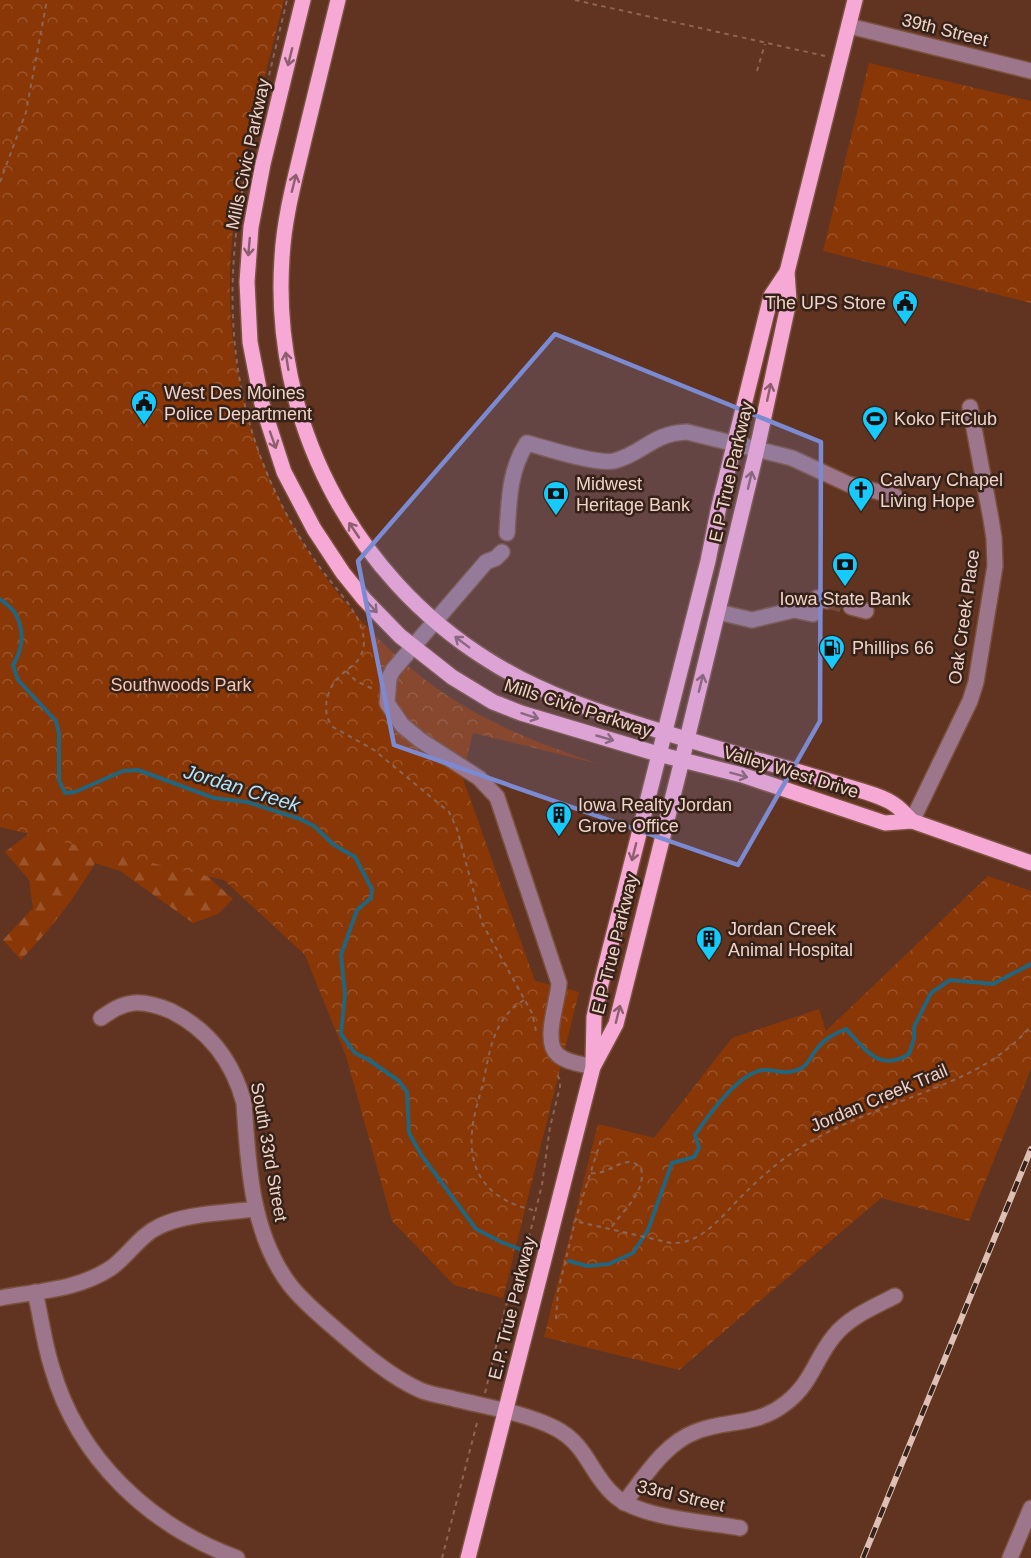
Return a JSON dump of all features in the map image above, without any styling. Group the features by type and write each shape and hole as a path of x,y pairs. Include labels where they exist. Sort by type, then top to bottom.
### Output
{"main road":[{"name":"Mills Civic Parkway","path":"303,0 261,173 251,227 247,282 249,334 256,378 269,428 284,472 314,529 357,591 413,647 452,677 493,702 552,723 658,754"},
{"name":"Mills Civic Parkway","path":"338,0 289,201 280,291 283,338 300,418 326,482 351,527 395,583 434,621 466,646 515,676 599,712 666,733"},
{"name":"E P True Parkway","path":"593,1067 616,1024 682,760 757,449 789,301 787,272 855,0"},
{"name":"E P True Parkway","path":"593,1067 594,1017 601,984 658,754 666,733 771,296 787,272"},
{"name":"Valley West Drive","path":"666,733 813,776 893,803 912,821"},
{"name":"Valley West Drive","path":"658,754 742,775 885,822 912,821 1031,863"},
{"name":"E.P. True Parkway","path":"468,1558 593,1067"}],"street":[{"name":"39th Street","path":"849,26 1031,71"},
{"name":"Oak Creek Place","path":"912,821 970,700 979,667 995,566 992,519 969,407"},
{"path":"507,533 512,480 521,451 527,444 612,462 660,436 687,432 792,458 849,484 895,496"},
{"path":"502,552 496,558 486,562 393,670 389,678 390,708 406,729 479,778 497,797 559,983 551,1028 552,1047 556,1054 565,1059 593,1067"},
{"path":"718,612 752,620 794,610 813,614 817,598 827,601"},
{"name":"South 33rd Street","path":"101,1018 117,1007 135,1003 153,1004 185,1018 196,1026 223,1055 244,1103 256,1209 268,1248 288,1282 301,1298 348,1340 383,1367 421,1391 506,1412"},
{"path":"0,1298 76,1285 96,1277 114,1266 143,1237 159,1226 177,1220 256,1209"},
{"path":"35,1292 52,1368 66,1405 80,1432 97,1457 138,1502 162,1520 187,1536 237,1558"},
{"path":"624,1503 660,1458 678,1441 710,1427 744,1423 761,1417 787,1402 812,1375 825,1349 840,1329 859,1315 895,1296"},
{"name":"33rd Street","path":"506,1412 534,1419 562,1432 575,1442 586,1455 603,1484 624,1503 650,1513 740,1528"},
{"path":"1011,1558 1031,1508"}],"path":[{"path":"0,182 26,112 47,0"},
{"path":"265,91 287,0"},
{"path":"575,0 840,59"},
{"path":"757,71 765,44"},
{"path":"246,171 234,234 231,290 233,337 248,414 262,460 286,512 318,565 353,612 362,629 364,645 362,653 358,660 333,684 329,693 326,702 328,722 374,750 449,812 458,830 482,923 517,982 532,1013 536,1031"},
{"path":"346,671 356,681 388,696"},
{"path":"524,999 509,1011 495,1033 474,1118 471,1142 476,1165 485,1185 503,1201 532,1210"},
{"name":"Jordan Creek Trail","path":"579,1222 679,1244 699,1235 715,1223 761,1178 791,1154 845,1125 977,1070 1008,1048 1031,1026"},
{"path":"484,1398 506,1305 517,1286 542,1185 550,1128 560,1087 560,1080 552,1068"},
{"path":"556,1319 558,1291 582,1196 601,1140"},
{"path":"590,1172 603,1173 624,1161 631,1161 641,1168 643,1175 639,1187 610,1229"},
{"path":"442,1558 479,1415"}],"highlighted area":[{"path":"555,334 821,442 820,721 738,865 394,745 358,561"}],"green space":[{"name":"Southwoods Park","path":"0,0 284,0 242,170 232,239 230,273 232,335 243,396 260,455 285,512 317,565 355,614 399,658 448,696 484,717 540,743 599,764 473,733 462,776 535,981 579,992 503,1298 454,1285 392,1221 346,1056 305,955 224,880 0,827"},
{"path":"869,63 1031,101 1031,303 823,251"},
{"path":"0,620 206,875 233,899 218,914 193,923 120,871 95,863 61,914 21,960 3,940 33,908 29,880 5,852 35,829"},
{"path":"988,876 1031,891 1031,1069 969,1221 881,1198 679,1370 544,1337 598,1124 654,1138 732,1038 819,1009 826,1031"}],"waterway":[{"name":"Jordan Creek","path":"0,599 14,611 20,626 21,646 13,665 18,680 56,721 59,734 59,780 65,793 75,792 123,771 138,770 214,798 247,802 300,819 314,826 334,845 355,857 372,889 371,898 357,910 341,955 345,994 341,1034 355,1053 399,1081 407,1092 409,1133 422,1156 476,1229 522,1250"},
{"name":"Jordan Creek","path":"569,1261 587,1266 609,1264 633,1253 648,1230 672,1163 694,1157 699,1148 695,1135 726,1095 745,1077 765,1070 787,1072 802,1068 822,1043 846,1029 873,1056 889,1061 898,1059 909,1054 914,1039 914,1027 931,993 950,980 993,984 1031,964"}],"tunnel":[{"path":"827,601 851,607"}],"railway":[{"path":"863,1558 1031,1149"}],"place":[{"name":"The UPS Store","path":"905,326"},
{"name":"West Des Moines Police Department","path":"144,426"},
{"name":"Koko FitClub","path":"875,442"},
{"name":"Calvary Chapel Living Hope","path":"861,513"},
{"name":"Midwest Heritage Bank","path":"556,517"},
{"name":"Iowa State Bank","path":"845,588"},
{"name":"Phillips 66","path":"832,671"},
{"name":"Iowa Realty Jordan Grove Office","path":"559,838"},
{"name":"Jordan Creek Animal Hospital","path":"709,962"}]}
